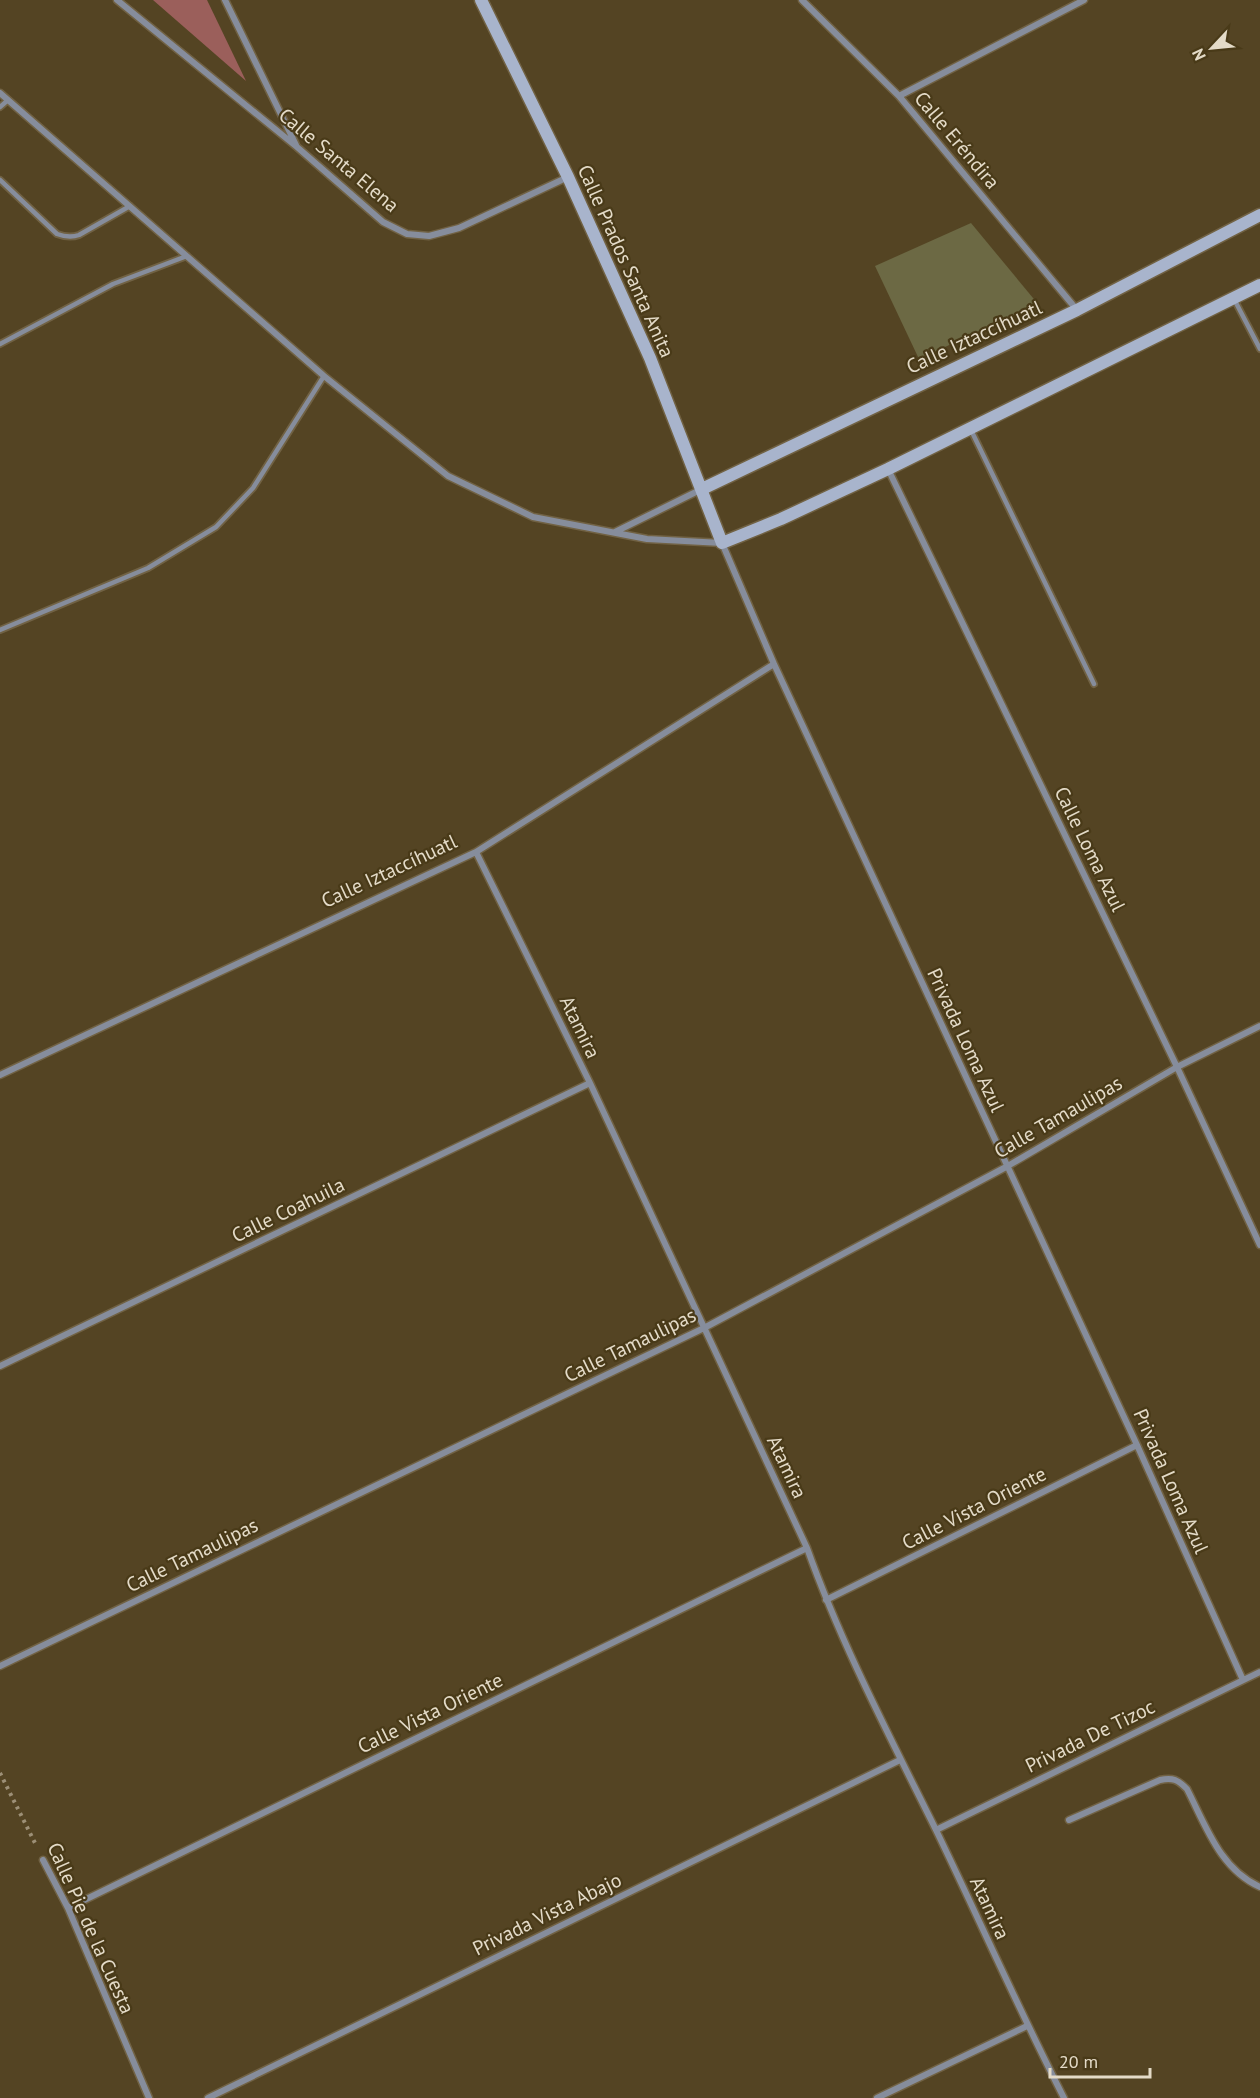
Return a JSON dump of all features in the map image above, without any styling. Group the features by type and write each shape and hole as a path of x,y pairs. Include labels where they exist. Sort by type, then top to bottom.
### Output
{"street":[{"name":"Calle Santa Elena","path":"117,0 297,147 383,222 406,234 429,236 459,228 568,177"},
{"path":"225,0 297,147"},
{"name":"Calle Prados Santa Anita","path":"482,0 568,177 650,358 722,543"},
{"name":"Calle Eréndira","path":"802,0 899,96 1077,310"},
{"path":"899,96 1083,0"},
{"path":"0,93 324,376 448,476 533,517 667,541 722,543 781,519 1260,285"},
{"name":"Calle Iztaccíhuatl","path":"702,489 1077,310 1260,215"},
{"name":"Calle Loma Azul","path":"888,468 1177,1066 1260,1245"},
{"path":"614,532 702,489"},
{"name":"Privada Loma Azul","path":"722,543 774,664 1137,1445 1243,1680"},
{"name":"Calle Iztaccíhuatl","path":"0,1075 476,852 774,664"},
{"name":"Atamira","path":"476,852 590,1083 807,1548 826,1600 900,1760 936,1830 1027,2026 1064,2098"},
{"name":"Calle Tamaulipas","path":"0,1666 704,1328 1006,1167 1177,1066 1260,1026"},
{"name":"Calle Coahuila","path":"0,1366 590,1083"},
{"name":"Calle Vista Oriente","path":"826,1600 1137,1445"},
{"name":"Calle Vista Oriente","path":"68,1908 807,1548"},
{"name":"Privada De Tizoc","path":"936,1830 1260,1672"},
{"name":"Privada Vista Abajo","path":"208,2098 900,1760"},
{"path":"1069,1820 1160,1780 1170,1778 1178,1780 1187,1789 1221,1856 1234,1871 1260,1887"},
{"name":"Calle Pie de la Cuesta","path":"43,1860 68,1908 148,2098"},
{"path":"877,2098 1027,2026"}],"lane":[{"path":"0,108 8,100"},
{"path":"0,180 57,234 65,236 79,235 130,206"},
{"path":"0,344 113,284 187,256"},
{"path":"1233,298 1260,350"},
{"path":"0,630 148,568 216,527 253,488 324,376"},
{"path":"970,428 1094,684"}],"path":[{"name":"Calle Pie de la Cuesta","path":"0,1773 43,1860"}],"shaded area":[{"path":"153,0 207,0 246,81"}],"building":[{"path":"971,223 1038,304 919,359 875,266"}]}
